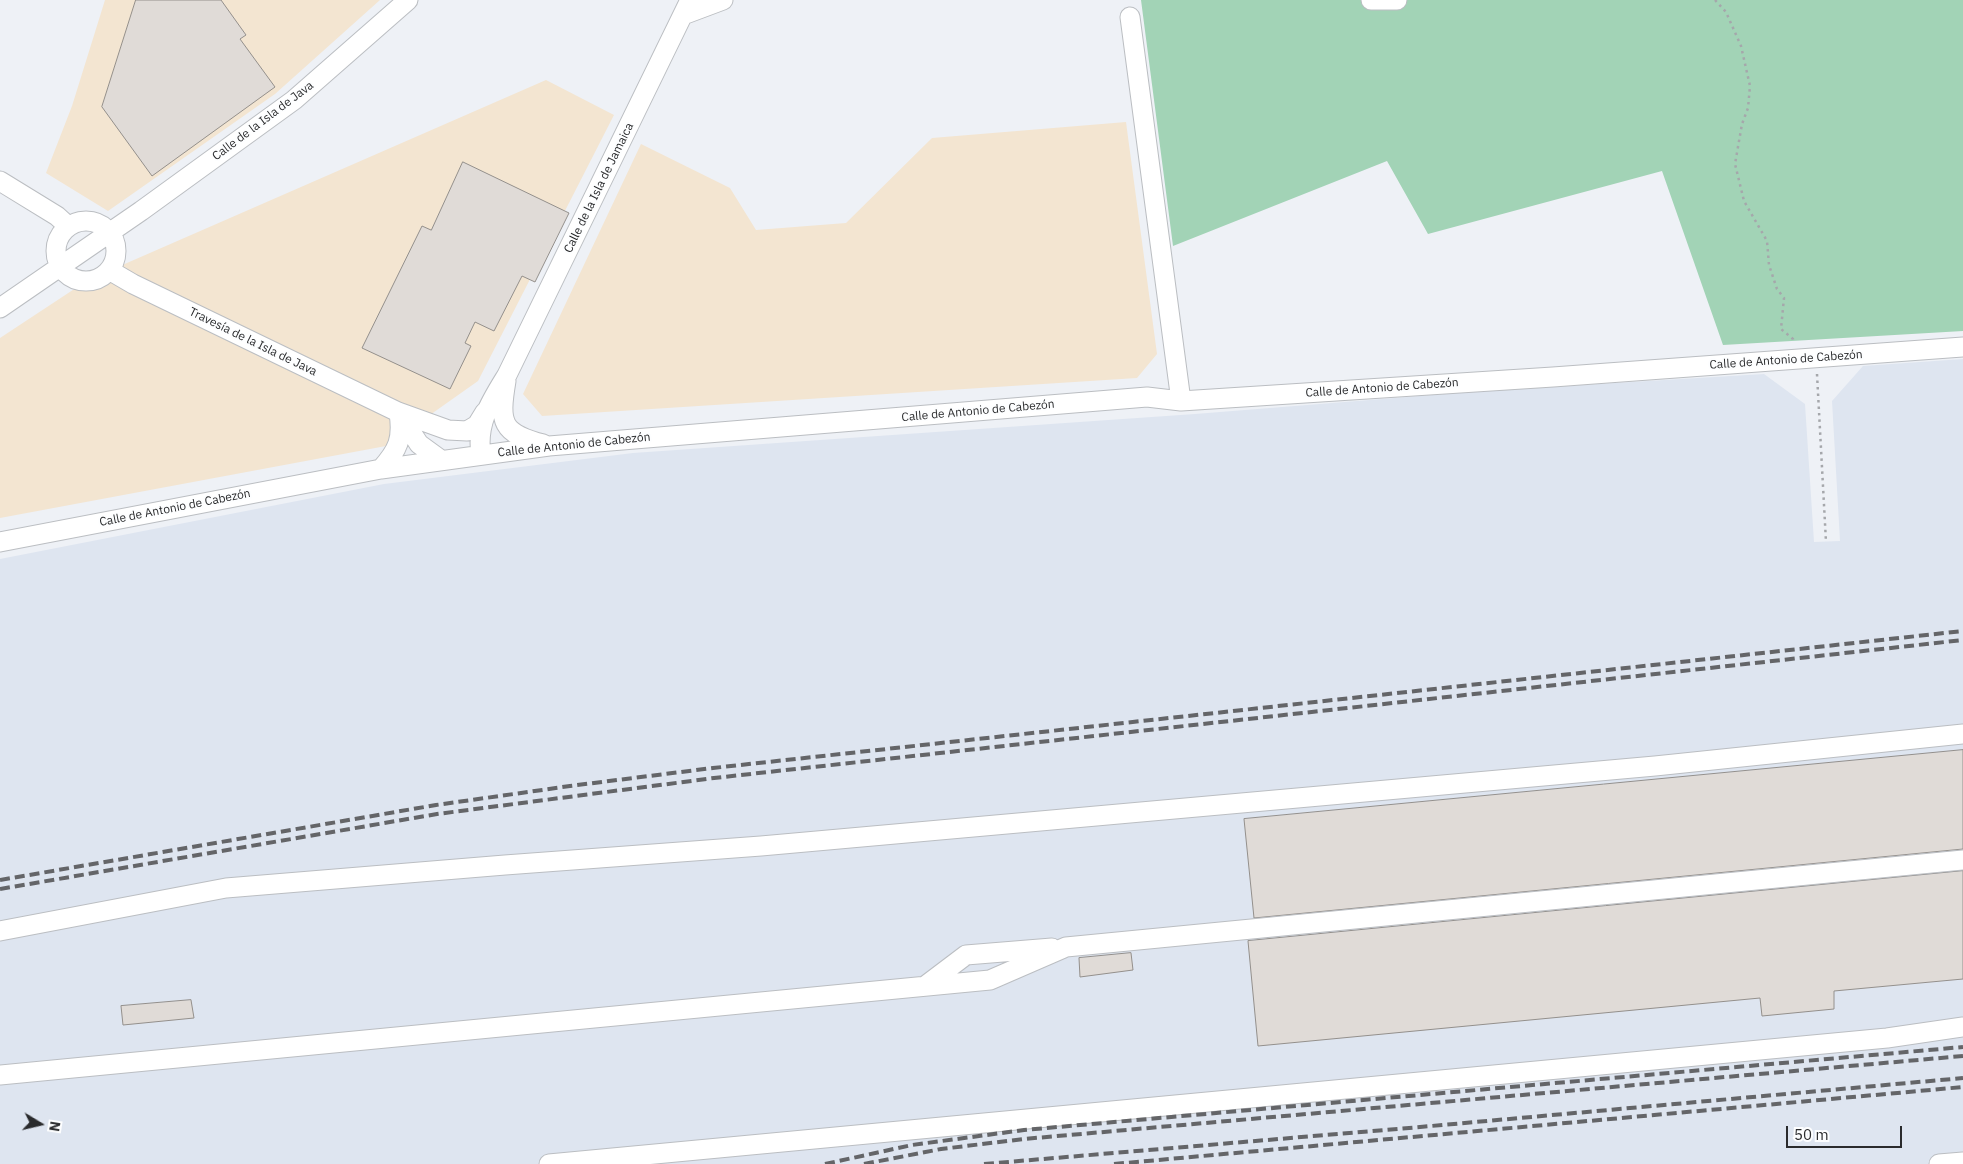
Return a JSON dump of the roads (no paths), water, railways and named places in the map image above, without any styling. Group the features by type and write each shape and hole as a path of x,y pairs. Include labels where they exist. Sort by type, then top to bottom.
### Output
{"street":[{"name":"Calle de la Isla de Java","path":"0,308 110,233 294,100 408,0"},
{"path":"686,7 723,0"},
{"path":"1371,0 1397,0"},
{"name":"Calle de la Isla de Jamaica","path":"481,455 479,441 486,410 507,375 686,7"},
{"path":"1130,17 1181,401"},
{"path":"0,181 57,216 68,226"},
{"path":"76,221 95,221 104,226 110,233 115,242 116,252 114,262 102,276 94,280 84,281 67,275 60,268 56,259 57,241 61,232 68,226 76,221"},
{"name":"Travesía de la Isla de Java","path":"109,270 132,284 398,412 457,432 467,431 477,425 486,410"},
{"name":"Calle de Antonio de Cabezón","path":"0,542 381,469 549,446 1147,397 1181,401 1553,377 1963,347"},
{"name":"Calle de la Isla de Jamaica","path":"507,375 503,402 503,416 507,426 514,435 549,446"},
{"path":"398,412 419,444 441,460"},
{"path":"381,469 394,454 399,442 401,427 398,412"},
{"path":"0,931 226,888 761,846 1654,766 1963,734"},
{"path":"925,986 966,955 1066,947 1963,860"},
{"path":"0,1075 990,980 1066,947"},
{"path":"549,1164 1887,1038 1963,1027"},
{"path":"1939,1164 1963,1162"}],"railway":[{"path":"0,880 436,805 570,786 713,768 1963,631"},
{"path":"0,889 437,814 714,778 1963,640"},
{"path":"825,1164 912,1145 1024,1130 1963,1047"},
{"path":"864,1164 941,1149 1024,1139 1963,1056"},
{"path":"984,1164 1963,1078"},
{"path":"1114,1164 1963,1087"}]}
